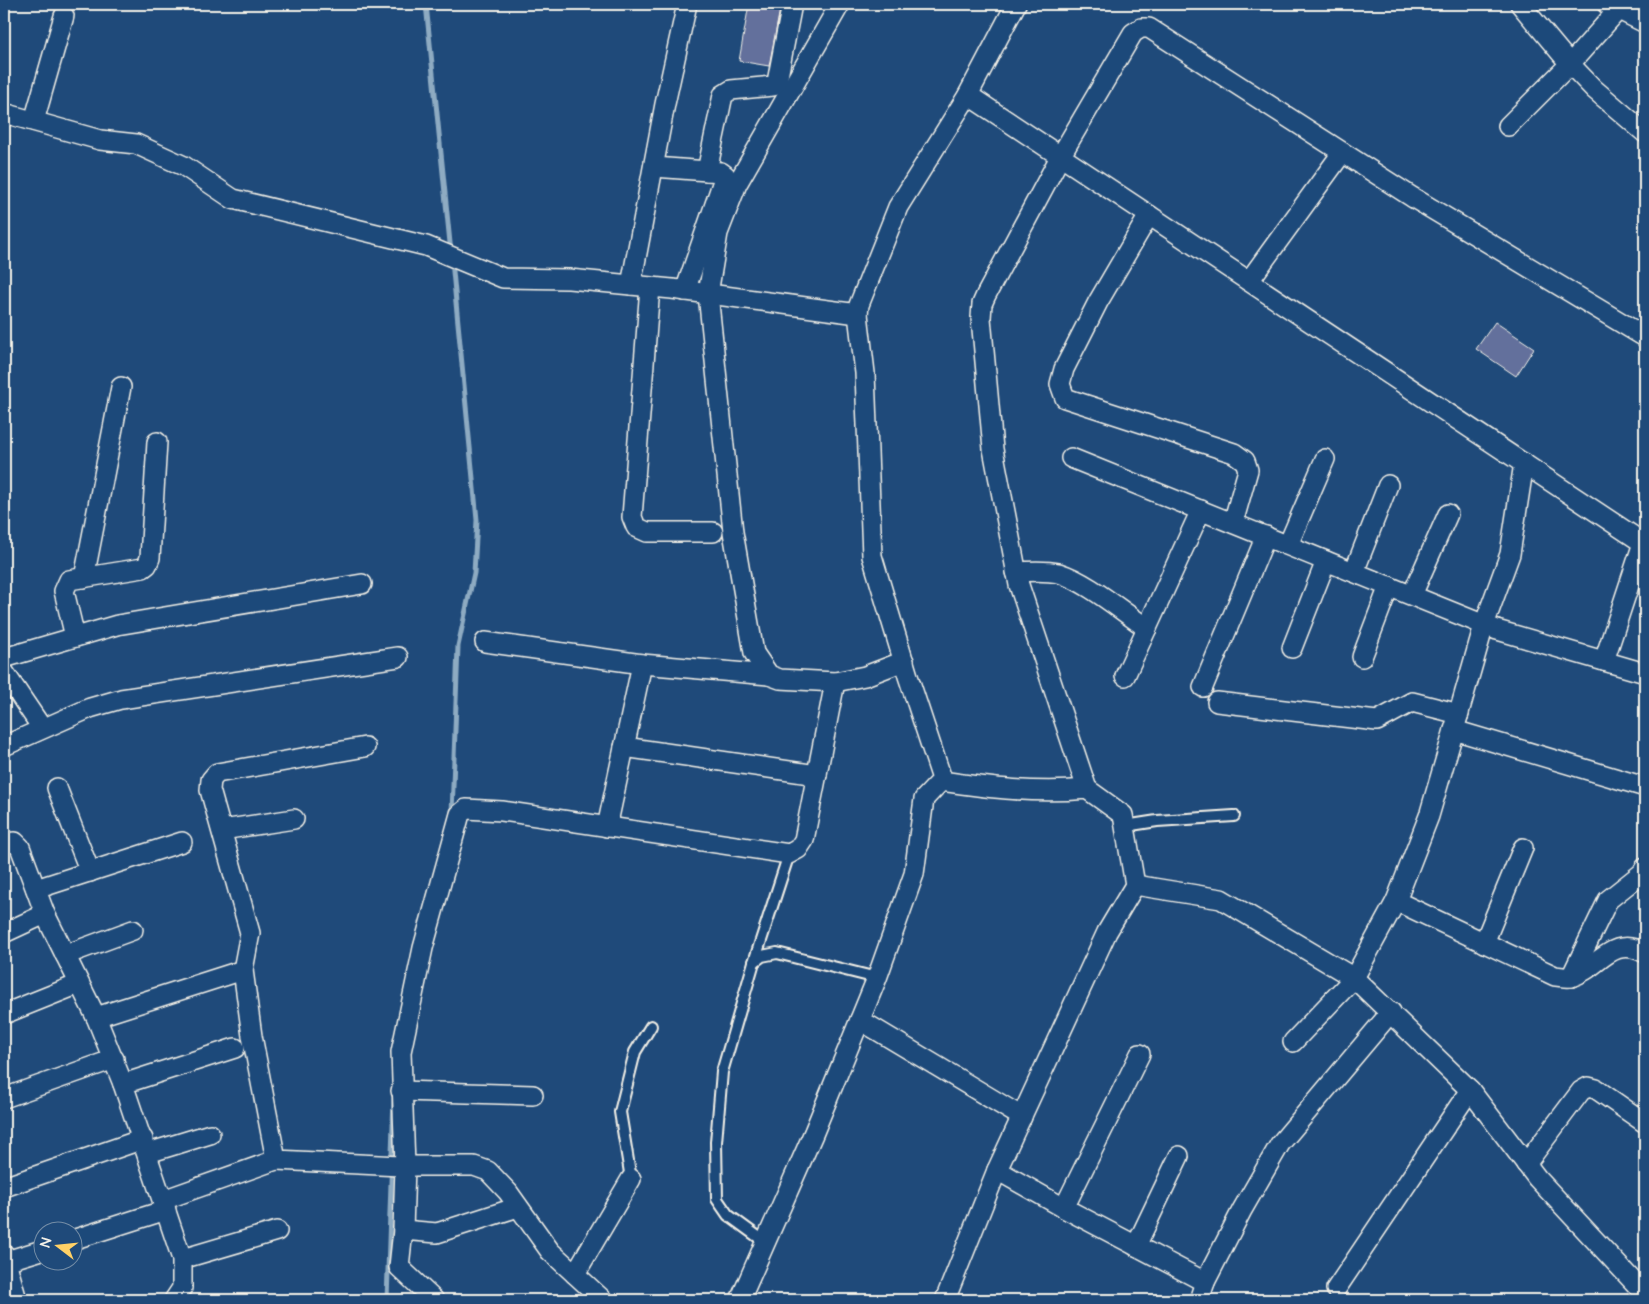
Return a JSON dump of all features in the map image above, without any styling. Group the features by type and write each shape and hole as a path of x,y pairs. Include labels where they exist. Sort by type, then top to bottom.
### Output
{"street":[{"path":"687,4 654,167 641,286 632,517 636,527 647,532 712,532"},
{"path":"707,171 723,95 731,90 773,86 777,82 792,4"},
{"path":"769,675 754,653 733,532 708,294 718,233 737,184 840,4"},
{"path":"740,1300 814,1132 877,978 914,874 924,799 941,781 872,556 865,373 858,314 859,304 898,207 968,96 1016,4"},
{"path":"1520,4 1570,64 1594,89 1645,133"},
{"path":"1508,126 1570,64 1612,7 1645,23"},
{"path":"34,121 64,16"},
{"path":"945,1300 997,1170 1107,932 1135,885 1123,815 1086,789 1016,572 993,449 981,318 986,295 1060,157 1133,33 1141,28 1149,28 1412,197 1645,337"},
{"path":"968,96 1644,544 1604,660"},
{"path":"4,113 100,140 136,144 184,166 233,198 426,246 503,278 569,279 641,286 858,314"},
{"path":"1248,281 1342,153"},
{"path":"654,167 721,172 725,178 685,291"},
{"path":"1149,216 1098,302 1064,369 1060,384 1062,393 1065,398 1234,453 1245,461 1248,470 1232,523"},
{"path":"84,578 121,387"},
{"path":"75,637 64,591 69,580 143,568 147,565 150,558 157,442"},
{"path":"1071,458 1484,625 1645,673"},
{"path":"1288,546 1325,458"},
{"path":"1293,1042 1354,978 1396,901 1429,816 1484,625 1510,554 1524,463"},
{"path":"1354,572 1388,485"},
{"path":"1125,676 1201,510"},
{"path":"1412,595 1448,514"},
{"path":"1203,687 1266,536"},
{"path":"1292,648 1326,561"},
{"path":"1016,572 1038,571 1058,573 1081,583 1147,628"},
{"path":"4,658 75,637 162,616 362,584"},
{"path":"1362,657 1389,586"},
{"path":"485,642 642,664 835,682 865,676 904,661"},
{"path":"4,746 90,708 120,699 398,657"},
{"path":"607,827 642,664"},
{"path":"4,672 42,728"},
{"path":"434,1300 399,1267 403,1230 402,1037 423,948 462,810 502,811 790,854 798,849 804,840 835,682"},
{"path":"1217,702 1378,721 1412,702 1456,722 1645,787"},
{"path":"276,1160 252,1036 243,970 250,933 210,790 210,780 217,773 365,746"},
{"path":"624,747 817,775"},
{"path":"941,781 979,787 1058,792 1086,789"},
{"path":"57,788 90,872"},
{"path":"222,830 294,819"},
{"path":"4,843 15,842 20,847 45,914 96,1017 114,1059 182,1259 182,1288 174,1300"},
{"path":"36,889 182,842"},
{"path":"1484,943 1523,848"},
{"path":"1571,976 1608,900 1642,873 1645,868"},
{"path":"1135,885 1221,899 1354,978 1470,1090 1526,1164 1645,1294"},
{"path":"1396,901 1554,976 1571,976 1620,947 1633,946 1645,953"},
{"path":"4,933 45,914"},
{"path":"65,955 134,930"},
{"path":"96,1017 243,970"},
{"path":"4,1014 79,984"},
{"path":"1199,1300 1205,1282 1242,1210 1280,1144 1390,1012"},
{"path":"860,1020 1022,1117"},
{"path":"123,1084 235,1048"},
{"path":"1064,1208 1140,1054"},
{"path":"4,1098 114,1059"},
{"path":"1526,1164 1581,1090 1588,1087 1596,1089 1645,1123"},
{"path":"1336,1289 1470,1090"},
{"path":"401,1091 533,1095"},
{"path":"4,1188 145,1146 210,1134"},
{"path":"1136,1246 1179,1156"},
{"path":"82,1236 276,1160 402,1166 474,1166 488,1171 518,1207 550,1251 603,1300"},
{"path":"997,1170 1064,1208 1205,1282"},
{"path":"575,1274 631,1179"},
{"path":"403,1230 437,1232 518,1207"},
{"path":"182,1259 277,1231"},
{"path":"17,1300 5,1258 32,1252"}],"lane":[{"path":"1125,826 1157,821 1234,816"},
{"path":"765,1242 728,1215 717,1199 716,1142 722,1072 754,962 790,854"},
{"path":"754,962 762,956 777,953 877,978"},
{"path":"631,1179 620,1112 635,1052 650,1026"}],"building":[{"path":"749,4 781,4 769,66 739,61"},
{"path":"1495,322 1534,348 1516,376 1476,349"}],"waterway":[{"path":"426,4 451,253"},
{"path":"452,261 477,520 474,573 458,646 452,814"},
{"path":"387,1300 394,1096"}]}
